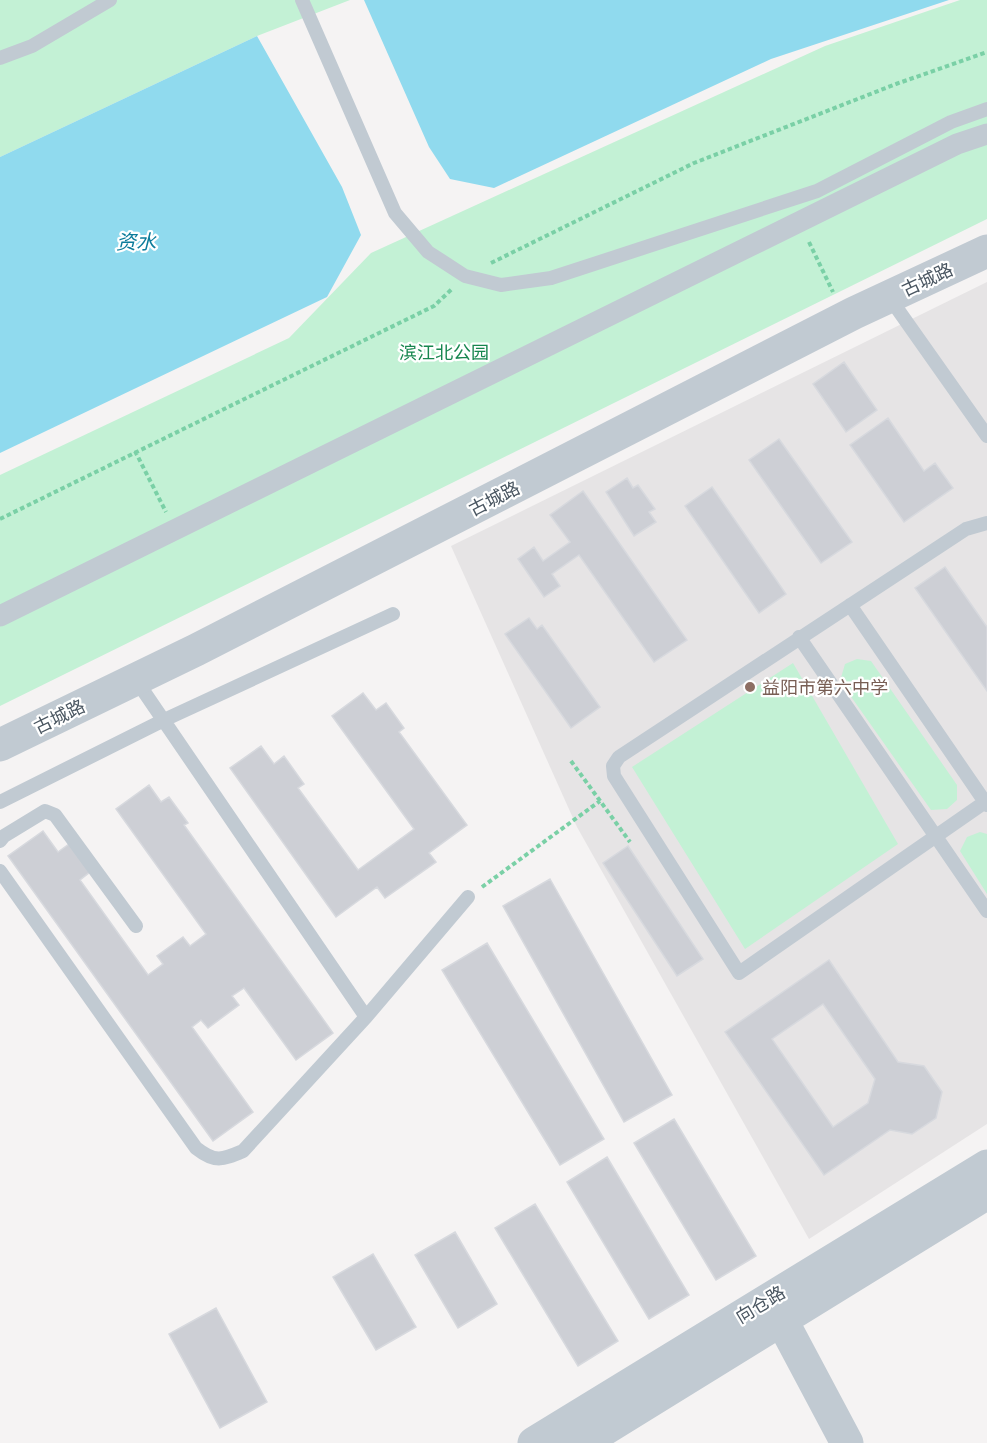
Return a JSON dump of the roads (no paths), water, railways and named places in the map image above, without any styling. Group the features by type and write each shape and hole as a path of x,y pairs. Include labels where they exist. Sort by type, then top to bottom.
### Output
{"street":[{"path":"0,616 957,144 987,134"},
{"name":"古城路","path":"0,745 136,680 845,318 987,251"},
{"name":"向仓路","path":"582,1443 987,1166"},
{"name":"向仓路","path":"534,1443 987,1193"},
{"path":"775,1309 847,1443"}],"lane":[{"path":"0,58 32,46 110,0"},
{"path":"302,0 395,213 428,252 465,276 501,285 551,278 817,191 951,122 987,109"},
{"path":"889,297 987,436"},
{"path":"850,605 986,804 936,836 739,973 614,776 613,766 619,757 799,637 966,529 987,523"},
{"path":"0,802 164,720 393,614"},
{"path":"799,637 987,911"},
{"path":"136,680 366,1017"},
{"path":"0,841 4,836 45,811 55,815 136,926"},
{"path":"0,871 196,1148 209,1158 226,1158 243,1151 366,1017 468,897"}],"water":[{"path":"364,0 949,0 771,59 494,188 450,179 429,147"},
{"name":"资水","path":"257,36 342,187 361,235 327,297 0,453 0,157"}],"place":[{"name":"益阳市第六中学","path":"750,687"}],"park label":[{"name":"滨江北公园","path":"444,352"}]}
